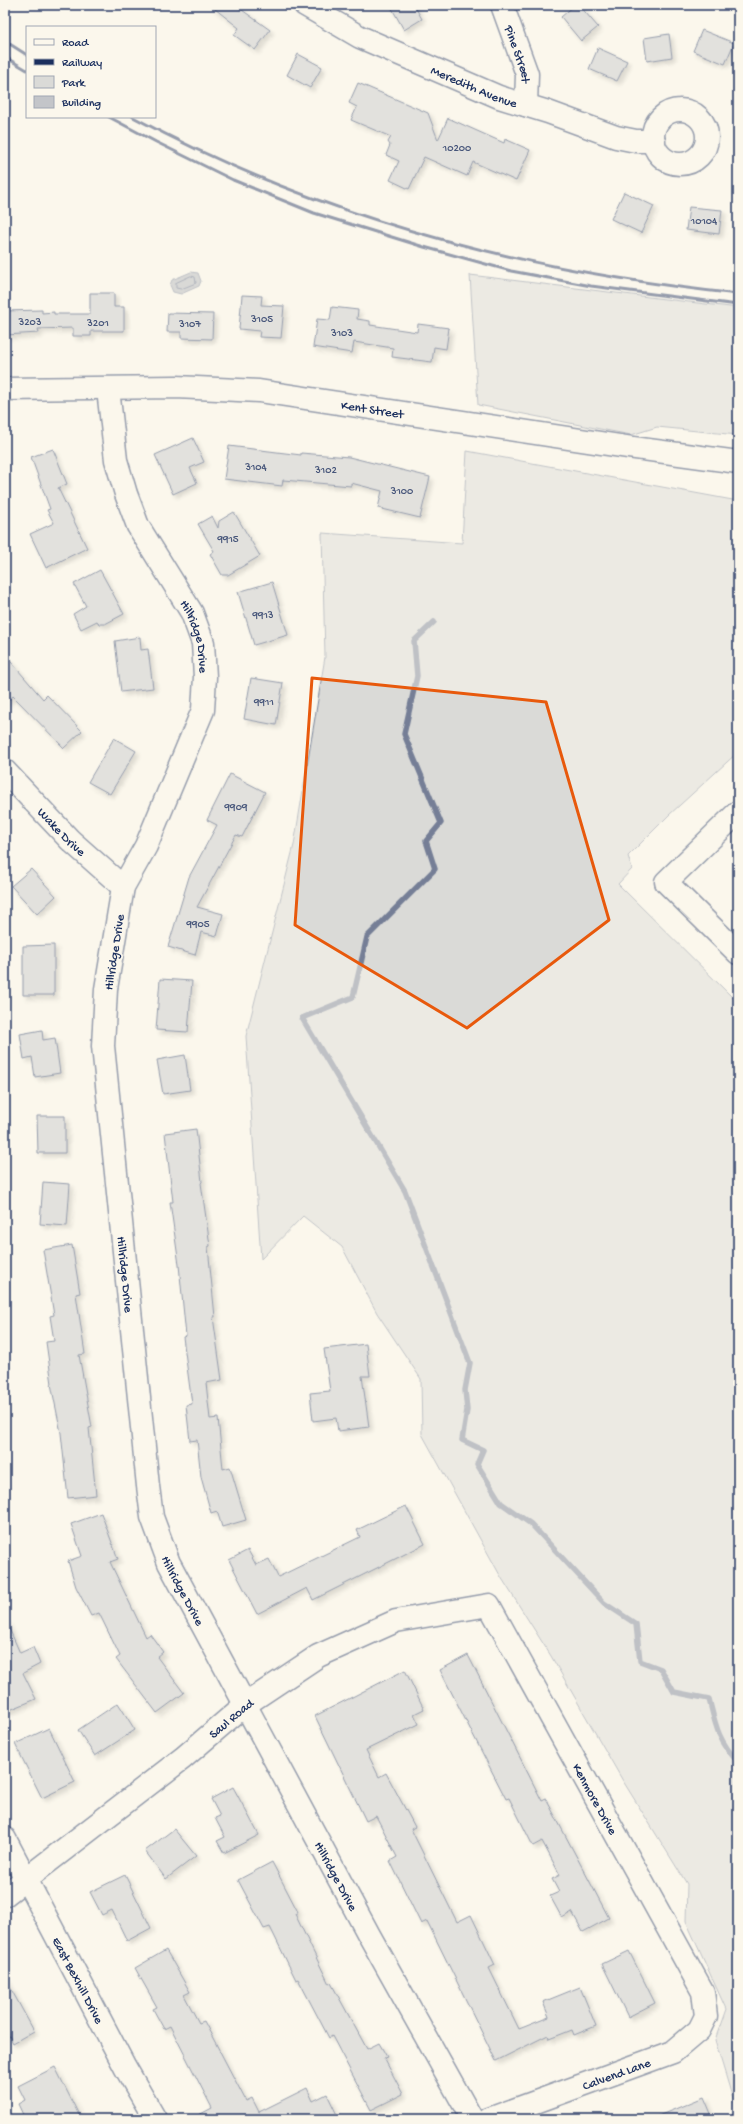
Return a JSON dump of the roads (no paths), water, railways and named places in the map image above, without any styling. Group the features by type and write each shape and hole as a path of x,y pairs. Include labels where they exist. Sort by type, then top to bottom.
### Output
{"street":[{"name":"Meredith Avenue","path":"305,5 360,37 426,67 499,97 616,137 636,141 654,141"},
{"name":"Pine Street","path":"502,5 527,74 526,105"},
{"name":"Kent Street","path":"5,389 108,389 176,387 258,391 627,447 738,462"},
{"name":"Hillridge Drive","path":"108,389 116,460 126,494 138,526 192,613 203,643 205,677 203,710 146,846 123,887 106,989 104,1046 152,1517 169,1563 369,1935 472,2119"},
{"name":"Wake Drive","path":"5,772 70,840 123,887"},
{"path":"738,812 666,882 738,953"},
{"name":"Saul Road","path":"5,1895 183,1758 246,1704 318,1656 349,1640 396,1621 489,1605"},
{"name":"Kenmore Drive","path":"489,1605 703,1992"},
{"name":"East Bexhill Drive","path":"5,1839 125,2067 155,2119"},
{"name":"Calvend Lane","path":"489,2119 673,2052 699,2030 706,2016 703,1992"}],"water":[{"path":"191,272 198,273 201,281 199,286 181,294 173,292 170,285 172,280"}],"waterway":[{"path":"434,622 414,641 417,676 404,734 441,823 426,841 435,869 367,937 353,997 302,1018 405,1191 470,1363 465,1390 467,1410 462,1440 483,1450 477,1464 501,1503 531,1524 604,1603 636,1624 640,1661 661,1669 674,1692 709,1699 722,1740 738,1762"}],"railway":[{"path":"5,41 26,54"},
{"path":"5,57 26,69"},
{"path":"111,118 233,180 314,213 424,247 511,271 591,286 738,305"},
{"path":"135,118 204,153 277,184 351,212 427,235 504,255 581,271 660,284 738,294"}]}
